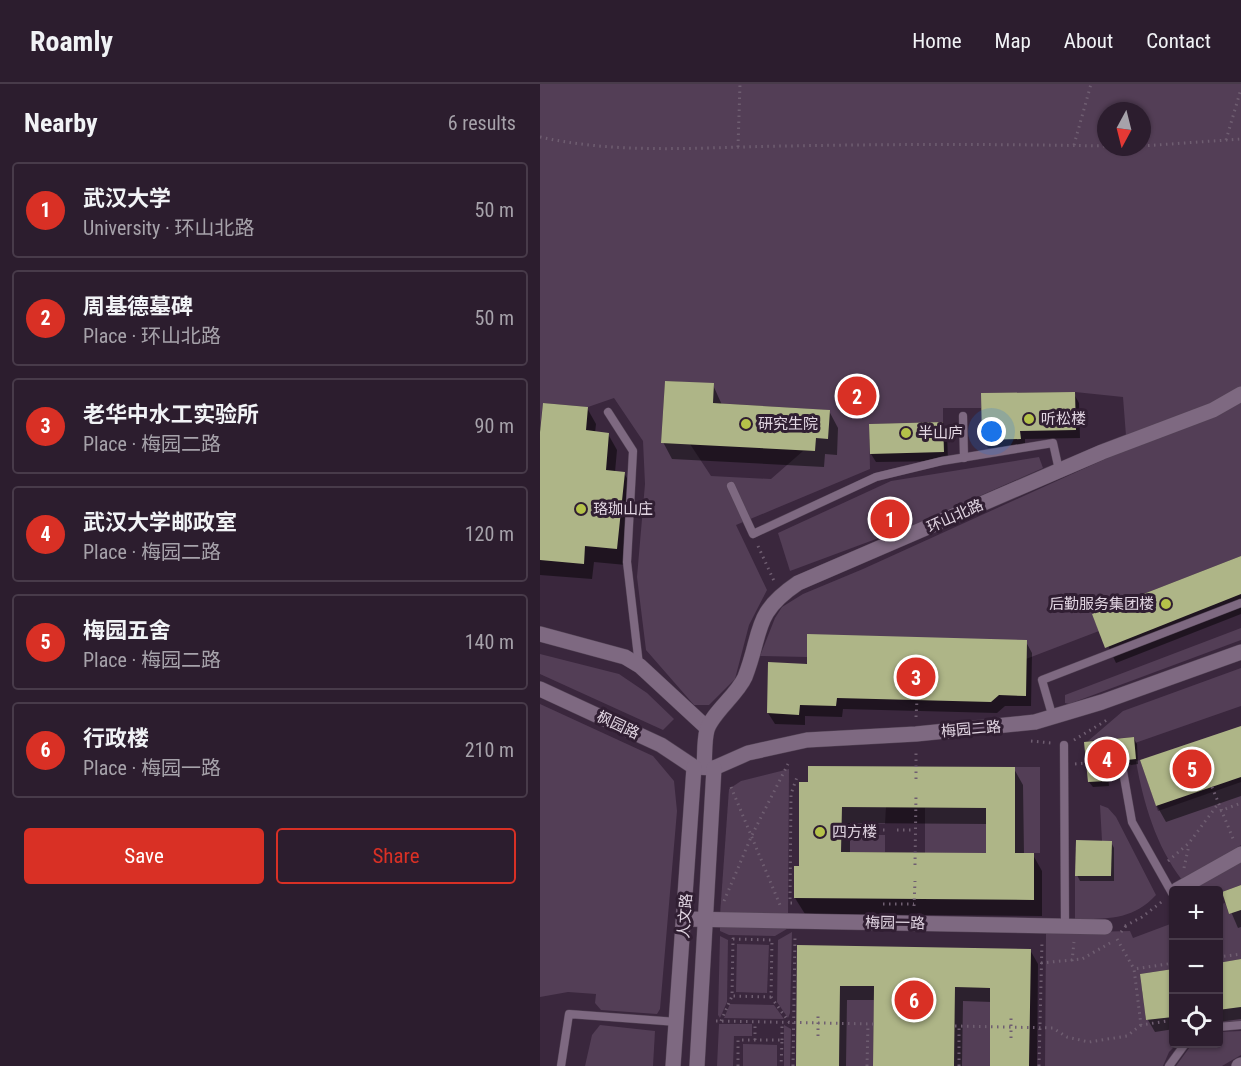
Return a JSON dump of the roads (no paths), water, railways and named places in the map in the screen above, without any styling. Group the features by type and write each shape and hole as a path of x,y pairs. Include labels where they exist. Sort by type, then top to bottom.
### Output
{"street":[{"name":"环山北路","path":"707,728 739,688 761,620 780,595 798,583 1059,470 1213,410 1241,394"},
{"path":"540,634 610,651 640,666 707,728 704,767 711,919 697,1066"},
{"name":"梅园二路","path":"704,767 748,753 807,740 928,733 1053,718 1241,652"},
{"name":"枫园路","path":"540,689 704,767"},
{"name":"人文路","path":"673,1066 684,919 704,767"},
{"path":"1185,886 1241,854"},
{"name":"梅园一路","path":"684,919 791,924 1065,926 1110,932"}],"lane":[{"path":"608,412 633,451 627,562 640,666"},
{"path":"963,416 964,458"},
{"path":"731,486 753,534 876,477 964,458 1053,443 1059,470"},
{"path":"1053,718 1042,680 1241,603"},
{"path":"1064,745 1065,926"},
{"path":"1121,760 1132,822 1170,886"},
{"path":"561,1066 570,1014 677,1022"},
{"path":"1223,1027 1241,1025"},
{"path":"1169,1066 1182,1048"}],"place":[{"name":"周基德墓碑","path":"857,396"},
{"name":"听松楼","path":"1029,419"},
{"name":"研究生院","path":"746,424"},
{"name":"半山庐","path":"906,433"},
{"name":"珞珈山庄","path":"581,509"},
{"name":"武汉大学","path":"890,519"},
{"name":"后勤服务集团楼","path":"1166,604"},
{"name":"老华中水工实验所","path":"916,677"},
{"name":"武汉大学邮政室","path":"1107,759"},
{"name":"梅园五舍","path":"1192,769"},
{"name":"四方楼","path":"820,832"},
{"name":"行政楼","path":"914,1000"}]}
